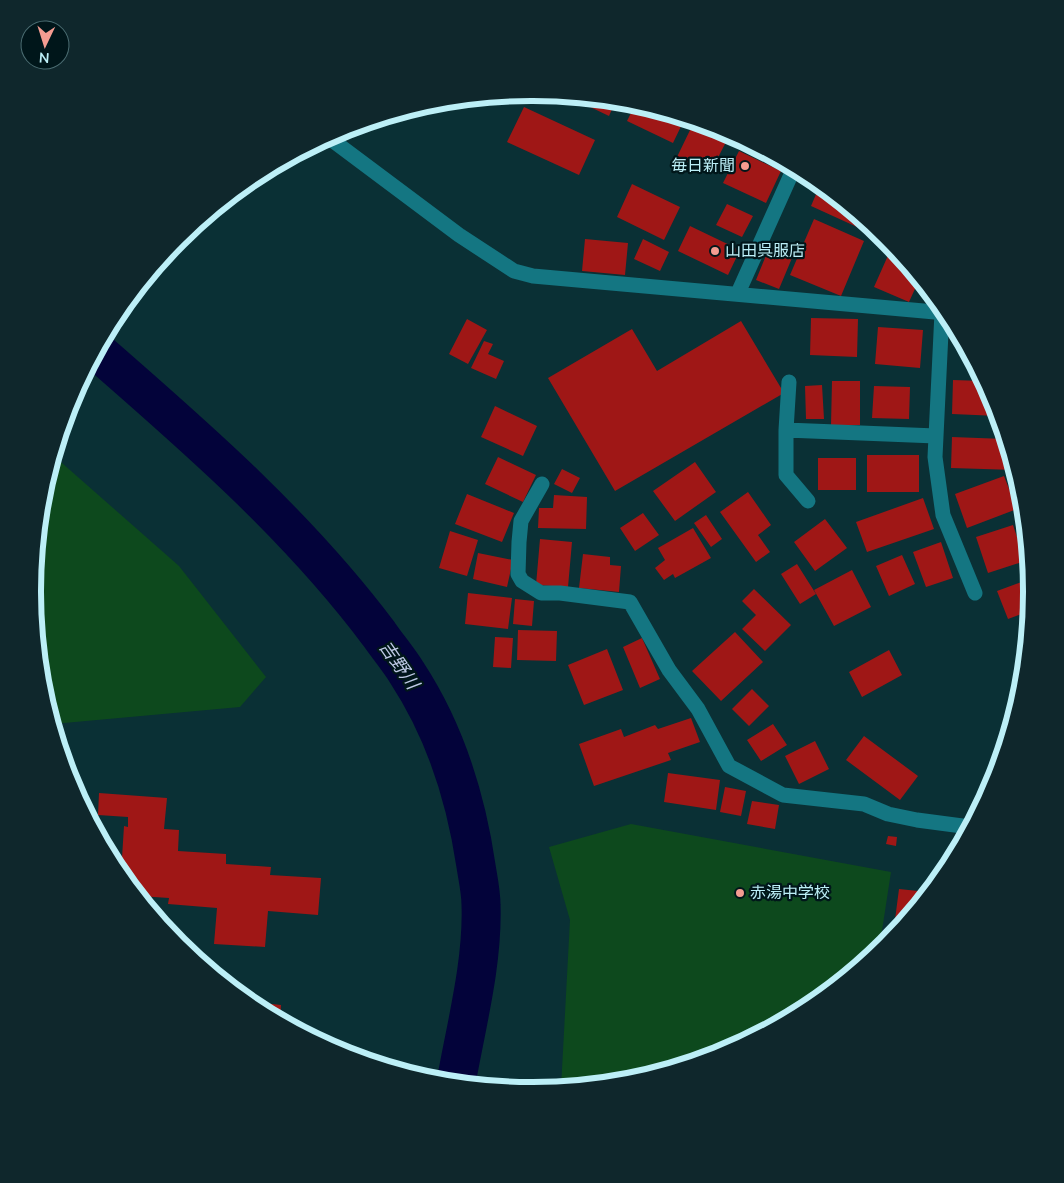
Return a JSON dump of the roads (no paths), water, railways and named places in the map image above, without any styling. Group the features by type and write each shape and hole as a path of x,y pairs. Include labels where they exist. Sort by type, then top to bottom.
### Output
{"lane":[{"path":"335,142 459,235 514,271 533,276 934,311"},
{"path":"738,293 791,175"},
{"path":"943,324 935,458 943,515 975,593"},
{"path":"789,382 786,475 808,501"},
{"path":"786,430 936,436"},
{"path":"542,484 522,521 518,574 522,581 541,592 630,602 668,670 698,708 729,766 783,795 864,804 888,814 963,826"}],"waterway":[{"name":"吉野川","path":"102,355 246,485 315,557 348,595 397,658 432,718 443,742 460,790 472,841 481,900 477,972 457,1076"}],"place":[{"name":"毎日新聞","path":"745,166"},
{"name":"山田呉服店","path":"715,251"},
{"name":"赤湯中学校","path":"740,893"}]}
